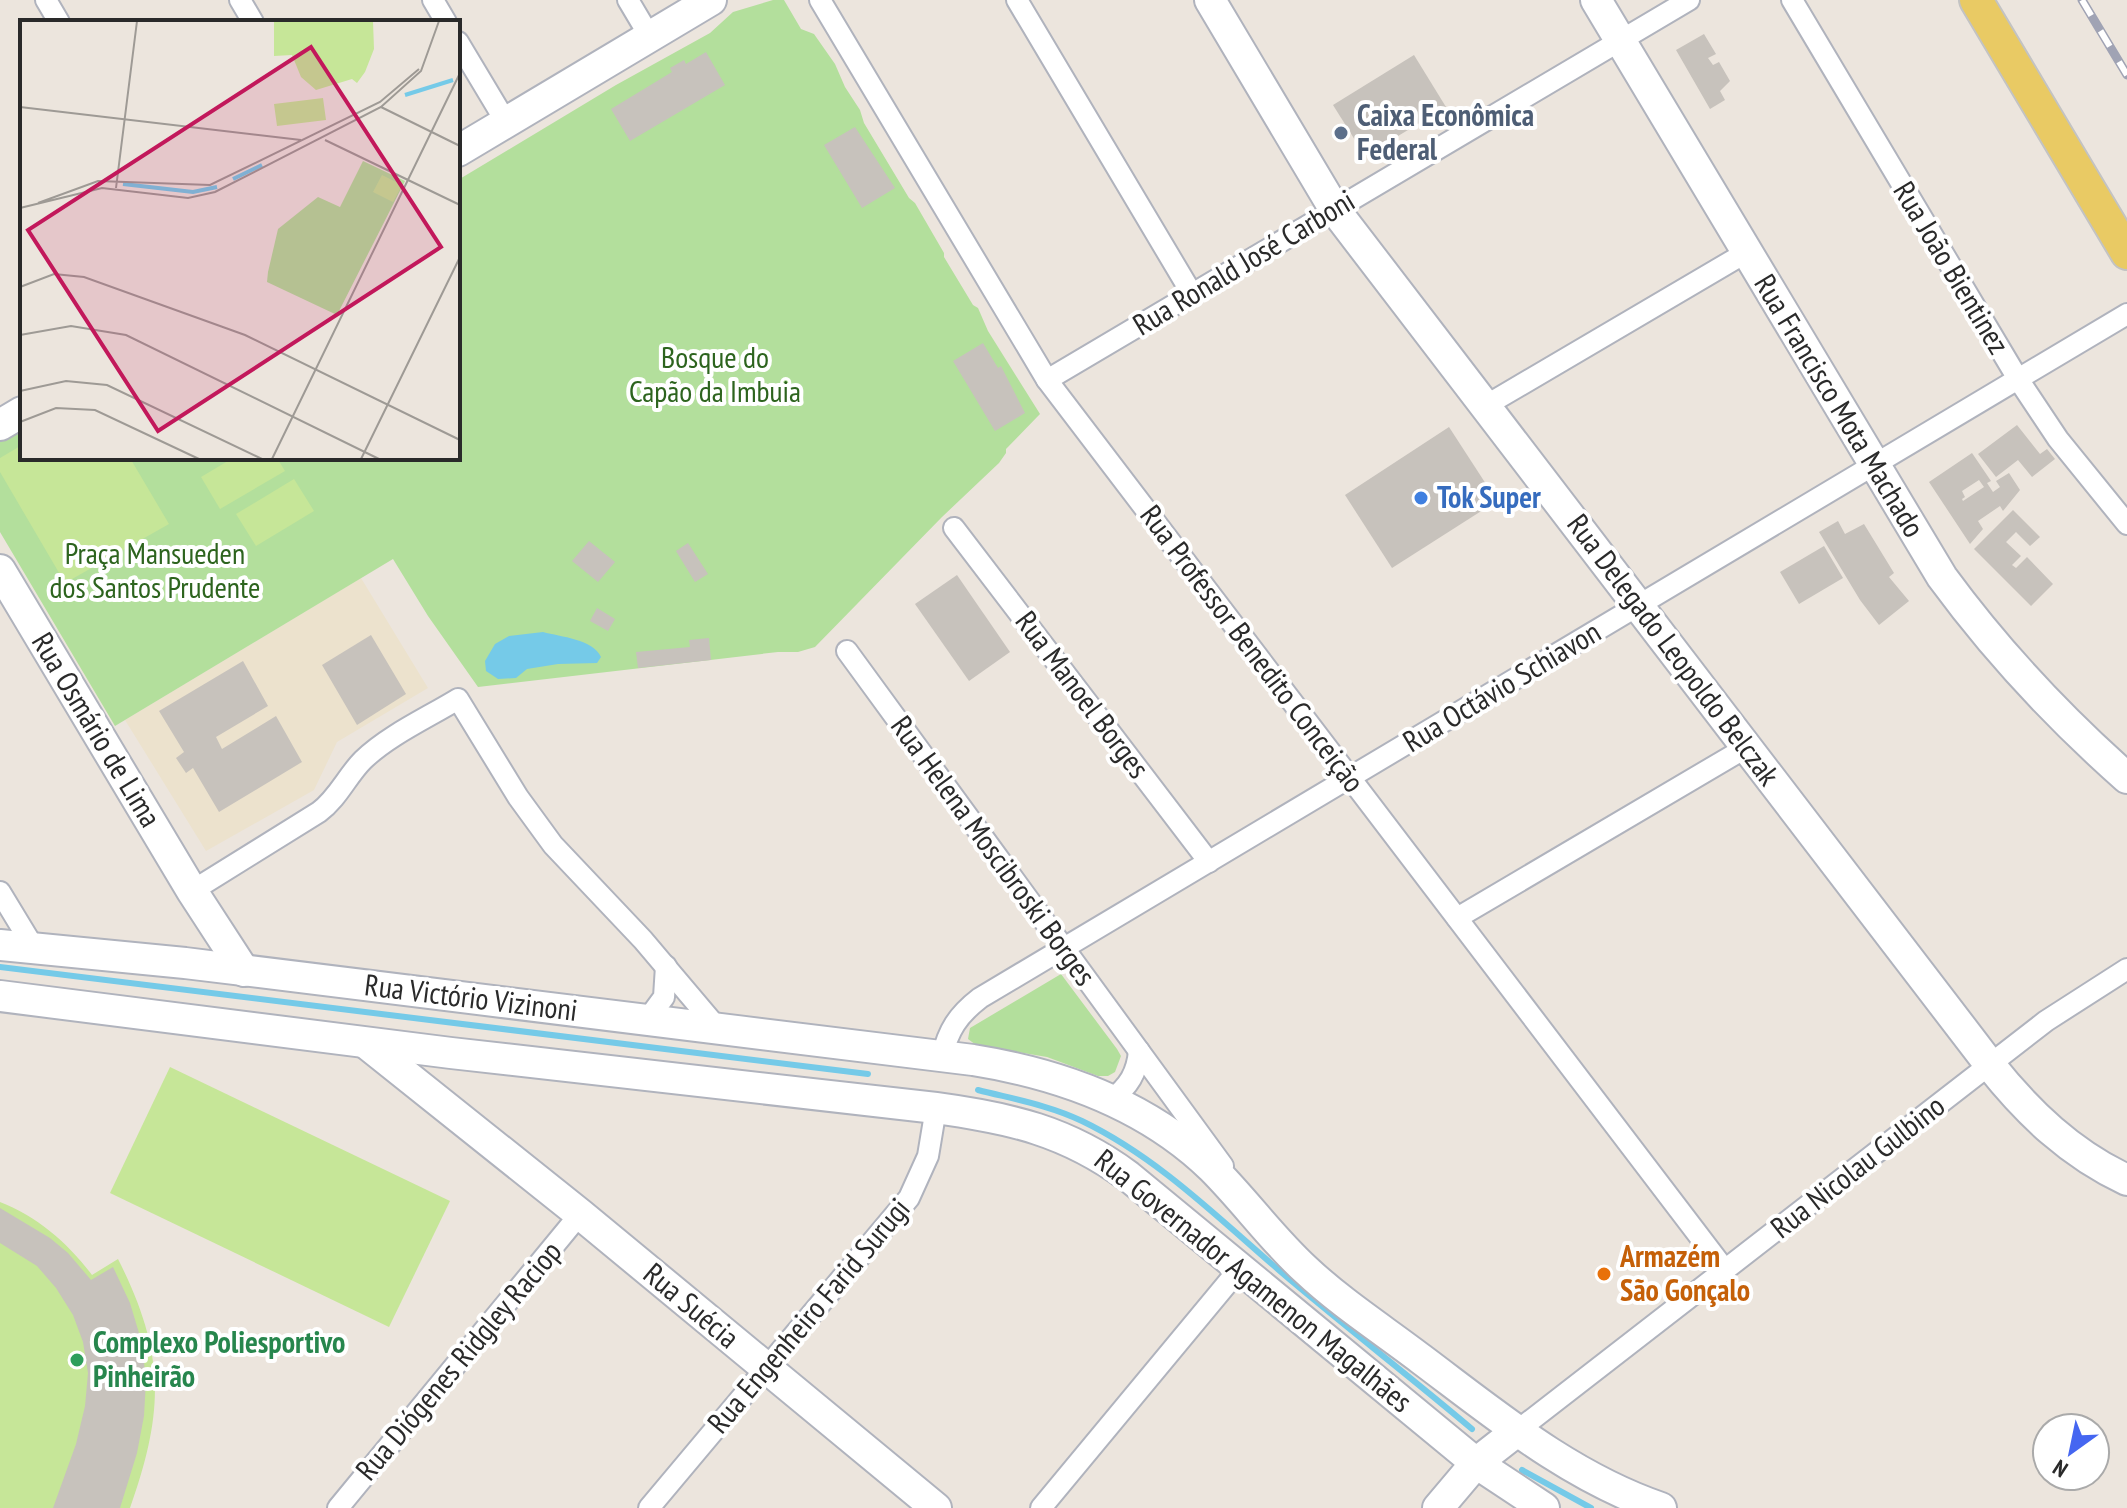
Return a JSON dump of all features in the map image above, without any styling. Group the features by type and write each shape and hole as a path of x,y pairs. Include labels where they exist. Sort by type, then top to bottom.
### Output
{"main road":[{"path":"1976,0 2127,253"}],"street":[{"path":"46,0 58,20"},
{"path":"240,0 252,20"},
{"path":"433,0 445,20"},
{"path":"628,0 650,37"},
{"path":"460,150 711,0"},
{"name":"Rua Professor Benedito Conceição","path":"820,0 1047,380 1725,1270"},
{"path":"1017,0 1192,294"},
{"name":"Rua Delegado Leopoldo Belczak","path":"1210,0 1335,210 1990,1065 2032,1115 2061,1140 2127,1180"},
{"name":"Rua Francisco Mota Machado","path":"1596,0 1942,577 1970,615 2043,700 2127,778"},
{"name":"Rua Ronald José Carboni","path":"1047,380 1689,0"},
{"name":"Rua João Bientinez","path":"1792,0 2018,379 2058,439 2127,524"},
{"path":"460,45 506,122"},
{"path":"1485,406 1747,252"},
{"name":"Rua Octávio Schiavon","path":"942,1057 950,1029 968,1008 2127,314"},
{"path":"0,425 20,413"},
{"name":"Rua Manoel Borges","path":"954,528 1209,862"},
{"name":"Rua Osmário de Lima","path":"0,570 192,891 244,971"},
{"name":"Rua Helena Moscibroski Borges","path":"847,651 1282,1246"},
{"path":"192,891 319,812 370,754 458,699 518,797 553,845 666,966 721,1031"},
{"path":"1457,918 1747,747"},
{"name":"Rua Osmário de Lima","path":"185,963 199,921 192,891"},
{"path":"0,892 34,948"},
{"name":"Rua Victório Vizinoni","path":"0,945 185,963 942,1057"},
{"path":"647,1020 664,997 666,966"},
{"name":"Rua Nicolau Gulbino","path":"1517,1431 2046,1021 2127,969"},
{"name":"Rua Victório Vizinoni","path":"0,996 366,1043 936,1108"},
{"name":"Rua Suécia","path":"366,1043 446,1104 936,1508"},
{"path":"1111,1100 1132,1080 1139,1051"},
{"path":"446,1104 438,1080 441,1068 451,1053"},
{"path":"936,1108 942,1057"},
{"name":"Rua Governador Agamenon Magalhães","path":"942,1057 1032,1071 1059,1079 1111,1100 1166,1131 1232,1189 1282,1246 1333,1292 1517,1431 1586,1476 1661,1508"},
{"name":"Rua Governador Agamenon Magalhães","path":"936,1108 1008,1119 1040,1128 1084,1147 1138,1184 1476,1463 1544,1508"},
{"name":"Rua Engenheiro Farid Surugi","path":"649,1508 909,1198 928,1156 936,1108"},
{"name":"Rua Diógenes Ridgley Raciop","path":"338,1508 580,1214"},
{"path":"1041,1508 1240,1268"},
{"path":"1438,1508 1476,1463 1517,1431"}],"shaded area":[{"path":"361,578 428,688 337,742 314,790 206,851 125,720"}],"green space":[{"name":"Bosque do Capão da Imbuia","path":"773,0 784,0 801,29 814,34 835,64 864,123 1040,414 1006,449 999,463 815,647 798,652 478,687 393,559 115,726 0,532 0,440 20,428 20,460 460,460 460,179 616,85 710,33 733,12"},
{"path":"20,446 20,460 131,460 169,524 65,583 0,472 0,458"},
{"path":"230,460 278,460 285,471 220,509 201,477"},
{"path":"294,479 314,511 256,546 236,514"},
{"path":"1061,974 1121,1056 1115,1072 1098,1076 1047,1057 976,1045 968,1039 970,1028"},
{"path":"170,1067 450,1201 389,1327 110,1193"},
{"name":"Complexo Poliesportivo Pinheirão","path":"0,1202 27,1215 51,1232 92,1275 118,1259 133,1292 145,1323 155,1382 150,1441 130,1508 0,1508"}],"water":[{"path":"543,632 584,642 601,657 597,663 527,669 516,678 498,679 486,671 485,661 495,644 509,636"}],"building":[{"path":"1704,34 1716,54 1708,58 1713,65 1719,62 1730,81 1720,91 1725,100 1710,109 1676,50"},
{"path":"706,52 725,85 630,141 611,109 672,72 670,68 684,60 686,64"},
{"path":"1414,55 1446,107 1365,156 1333,105"},
{"path":"855,127 895,188 862,208 824,145"},
{"path":"983,343 998,368 1001,366 1025,413 995,431 953,361"},
{"path":"2017,425 2040,454 2047,449 2055,459 2032,477 2018,460 1996,477 1978,454"},
{"name":"Tok Super","path":"1449,427 1497,501 1392,568 1345,495"},
{"path":"1972,453 1991,481 1987,483 1993,492 2000,487 1996,481 2009,473 2020,490 2003,511 2000,506 1978,521 1983,529 1970,544 1929,482","holes":["1979,480 1984,487 1963,501 1962,491"]},
{"path":"2013,510 2040,537 2030,546 2016,532 2006,542 2021,556 2012,565 2016,568 2027,557 2053,584 2031,606 1974,549"},
{"path":"1838,521 1845,534 1864,524 1894,573 1889,577 1909,601 1879,625 1860,600 1819,532"},
{"path":"589,541 615,562 598,582 572,561"},
{"path":"688,543 708,574 695,582 676,551"},
{"path":"1824,546 1843,578 1799,604 1780,572"},
{"path":"957,575 1010,652 969,681 915,604"},
{"path":"597,608 615,619 608,631 590,621"},
{"path":"371,635 406,694 357,725 322,665"},
{"path":"709,638 711,660 638,668 636,652 690,647 689,640"},
{"path":"243,661 268,706 216,737 222,749 276,716 302,762 219,812 193,768 186,773 176,758 184,752 159,711"},
{"path":"0,1208 50,1238 68,1253 91,1280 113,1267 130,1303 142,1343 146,1381 137,1453 120,1508 53,1508 76,1444 85,1406 88,1373 83,1342 73,1315 56,1288 37,1266 0,1243"}],"waterway":[{"path":"0,967 868,1074"},
{"path":"978,1090 1069,1115 1140,1155 1193,1195 1294,1283 1472,1429"},
{"path":"1522,1470 1591,1508"}],"railway":[{"path":"2082,0 2127,75"}],"place":[{"name":"Caixa Econômica Federal","path":"1341,133"},
{"name":"Tok Super","path":"1421,498"},
{"name":"Armazém São Gonçalo","path":"1604,1274"},
{"name":"Complexo Poliesportivo Pinheirão","path":"77,1360"}],"park label":[{"name":"Praça Mansueden dos Santos Prudente","path":"155,571"}]}
